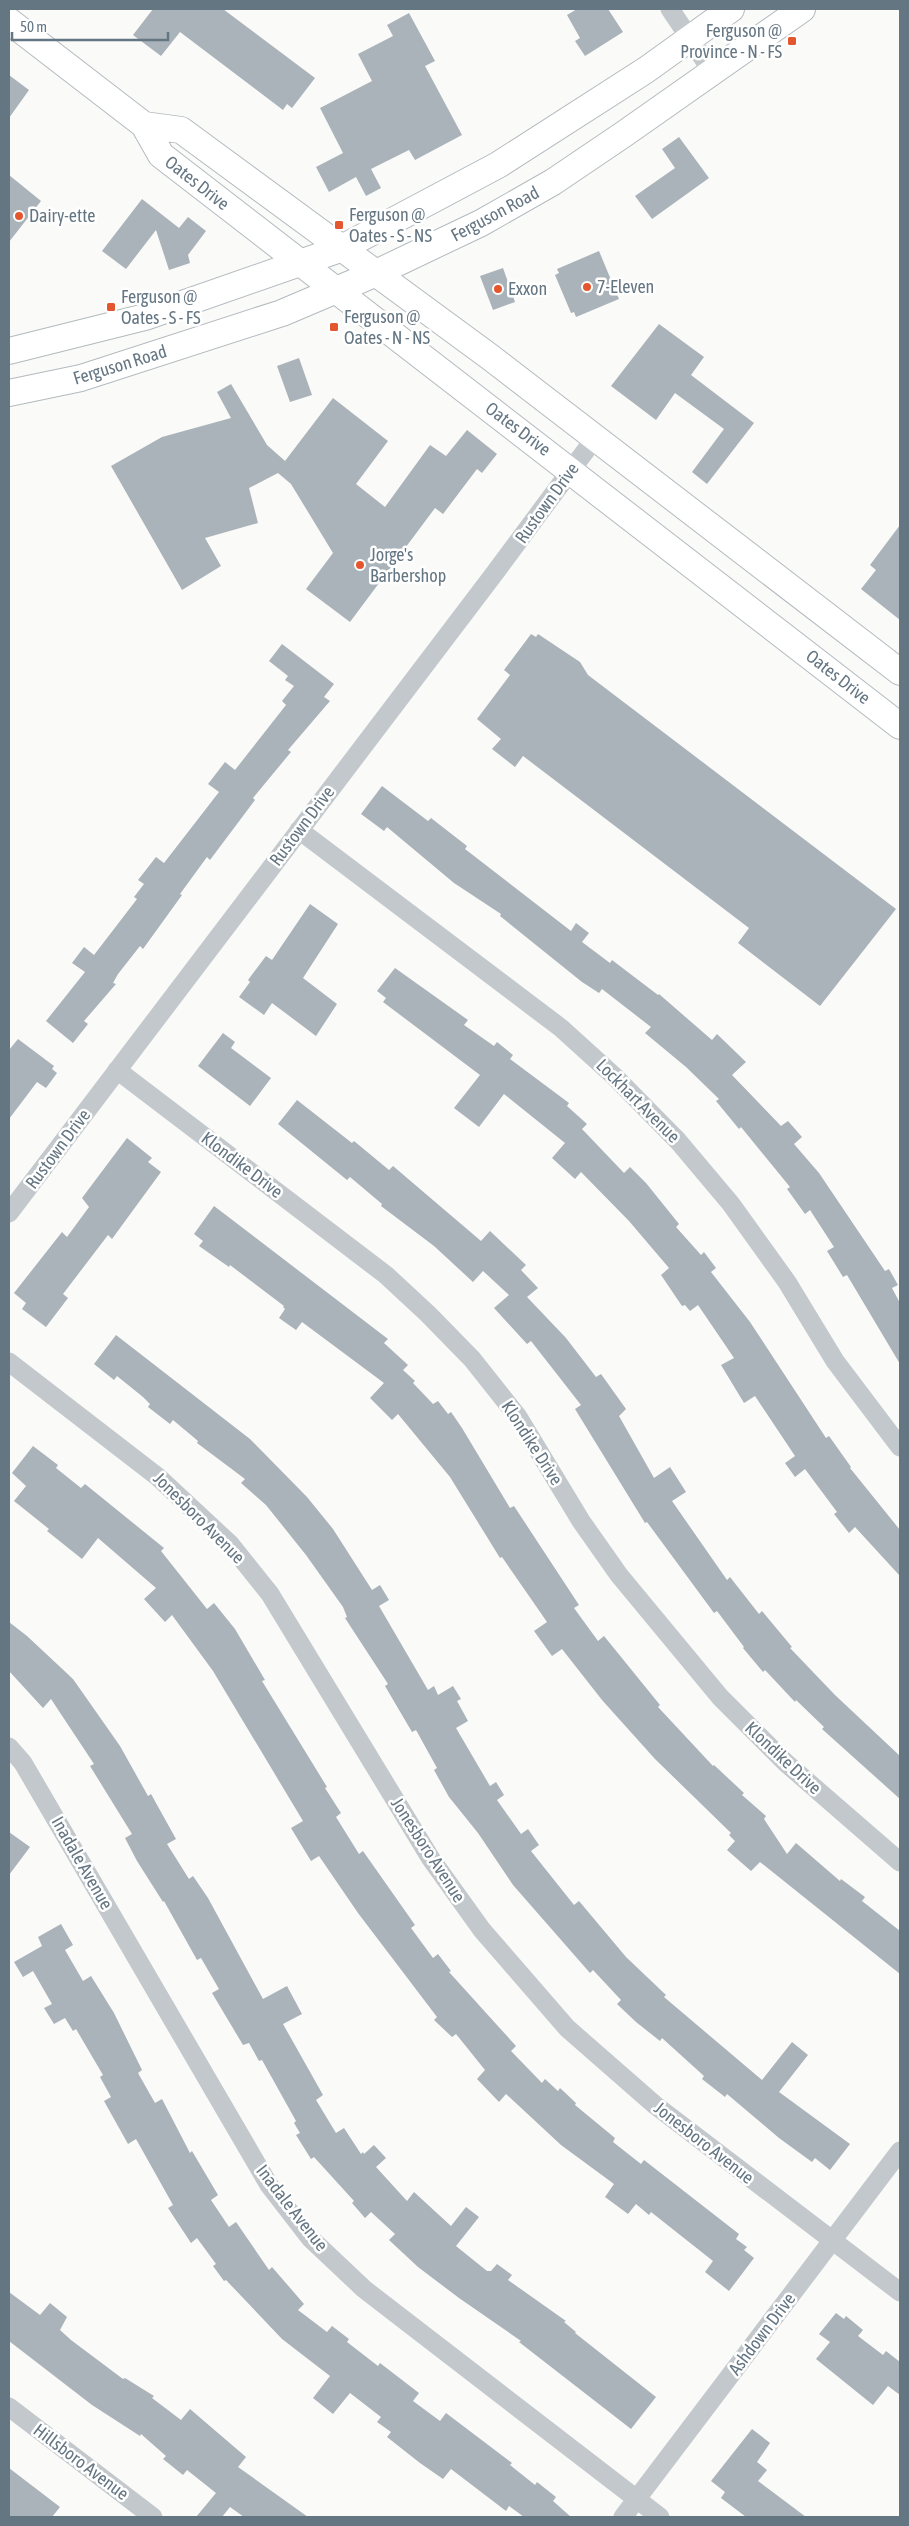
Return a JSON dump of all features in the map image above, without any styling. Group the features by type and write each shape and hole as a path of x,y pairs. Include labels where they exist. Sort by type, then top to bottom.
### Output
{"main road":[{"path":"21,390 16,349 145,317 340,249 498,165 690,39 731,9"},
{"name":"Ferguson Road","path":"21,390 81,378 240,328 298,307 374,274 481,223 553,182 713,73 802,9"},
{"name":"Oates Drive","path":"9,21 144,126 161,155 900,726"},
{"name":"Oates Drive","path":"144,126 181,130 374,274 490,357 900,672"},
{"path":"792,642 818,608"}],"street":[{"path":"670,9 713,73"},
{"name":"Rustown Drive","path":"9,1213 595,438"},
{"name":"Lockhart Avenue","path":"299,830 561,1028 614,1076 678,1140 730,1204 787,1282 835,1361 900,1447"},
{"name":"Klondike Drive","path":"117,1070 386,1275 472,1358 518,1417 581,1521 619,1575 714,1690 786,1763 900,1862"},
{"name":"Jonesboro Avenue","path":"9,1362 158,1477 230,1544 270,1594 431,1859 482,1930 568,2028 655,2105 900,2292"},
{"name":"Inadale Avenue","path":"9,1747 23,1763 269,2186 310,2238 364,2289 660,2517"},
{"name":"Ashdown Drive","path":"623,2517 900,2151"},
{"name":"Hillsboro Avenue","path":"9,2407 153,2517"}],"building":[{"path":"153,9 223,9 315,78 292,108 287,104 283,110 180,32 161,56 133,35"},
{"path":"577,9 608,9 623,32 585,56 575,41 580,38 567,15"},
{"path":"409,13 435,61 425,66 462,135 415,160 409,150 371,169 381,188 366,196 356,177 329,192 316,167 343,153 320,108 372,81 358,54 393,36 387,25"},
{"path":"9,75 29,90 9,118"},
{"path":"679,137 709,178 652,219 635,196 675,168 662,149"},
{"name":"Dairy-ette","path":"9,175 41,201 9,242"},
{"path":"142,199 179,228 188,217 206,231 188,255 190,263 169,270 156,230 126,269 102,251"},
{"name":"7-Eleven","path":"599,251 619,299 576,317 574,312 571,313 555,275 559,273 557,269"},
{"name":"Exxon","path":"503,268 515,302 493,310 480,276"},
{"path":"659,324 704,357 691,375 754,423 707,484 692,472 724,429 675,393 656,420 611,386"},
{"path":"299,358 312,395 290,402 277,366"},
{"path":"231,384 267,445 285,461 333,398 388,441 356,484 385,507 430,445 446,456 467,430 497,454 482,473 477,469 443,514 435,508 350,622 306,589 333,553 291,484 278,473 249,488 258,523 205,538 221,566 182,590 111,466 162,437 231,418 217,392"},
{"path":"900,525 900,620 861,589 876,570 870,565"},
{"path":"531,634 536,637 538,634 580,662 588,675 896,909 820,1006 738,943 749,928 523,756 515,767 492,749 501,739 477,719 510,675 504,670"},
{"path":"282,644 334,684 324,697 330,701 288,750 291,752 253,798 255,800 210,860 207,857 143,949 140,946 118,974 113,983 116,984 84,1021 88,1024 73,1043 46,1021 85,972 72,963 84,947 94,955 137,899 134,897 144,884 138,880 156,857 164,863 219,792 208,784 225,762 235,770 286,705 282,701 294,686 285,680 288,676 269,661"},
{"path":"382,786 428,821 431,818 467,846 465,849 571,931 576,923 589,933 582,942 610,963 612,960 659,994 712,1040 717,1034 746,1062 732,1075 781,1126 788,1121 802,1137 794,1144 819,1173 885,1271 889,1269 898,1285 892,1288 900,1303 900,1364 847,1275 843,1277 827,1251 834,1247 810,1210 805,1214 787,1189 790,1187 741,1127 739,1129 716,1101 719,1099 686,1067 645,1033 651,1027 602,989 599,993 582,982 500,916 501,914 454,883 387,827 384,831 361,814"},
{"path":"310,904 338,924 303,978 337,1004 316,1036 272,1003 264,1015 239,997 250,982 248,980 266,956 272,960"},
{"path":"395,968 468,1020 464,1025 494,1046 497,1042 513,1055 510,1059 569,1103 567,1106 587,1124 582,1129 624,1173 630,1167 646,1183 679,1224 676,1227 701,1255 704,1252 716,1268 711,1272 750,1322 826,1438 829,1436 850,1468 900,1530 900,1576 855,1527 849,1533 834,1514 837,1512 805,1469 795,1477 785,1463 795,1456 755,1396 744,1403 721,1365 734,1358 698,1305 690,1311 685,1305 682,1306 661,1275 669,1268 629,1221 581,1172 575,1179 552,1158 565,1143 504,1094 479,1127 454,1108 480,1075 383,1002 386,998 377,991"},
{"path":"223,1033 235,1042 231,1048 271,1078 250,1106 198,1066"},
{"path":"18,1039 54,1066 52,1069 57,1073 46,1088 37,1082 9,1119 9,1050"},
{"path":"297,1100 352,1143 354,1141 389,1170 393,1166 481,1241 490,1231 526,1265 521,1270 538,1288 527,1297 566,1338 596,1377 601,1374 626,1409 619,1416 654,1478 670,1467 686,1492 672,1501 727,1580 730,1577 759,1614 762,1611 792,1647 790,1648 835,1695 900,1756 900,1799 822,1729 824,1727 796,1700 795,1702 765,1670 763,1672 743,1648 717,1611 714,1613 647,1522 645,1523 575,1409 581,1405 531,1341 527,1344 494,1308 509,1295 483,1271 473,1282 434,1246 381,1206 382,1204 350,1177 347,1180 278,1124"},
{"path":"127,1138 152,1158 148,1162 161,1172 112,1239 108,1235 63,1294 68,1298 46,1327 22,1309 26,1303 14,1293 62,1232 67,1237 89,1207 82,1198"},
{"path":"214,1206 388,1339 384,1343 408,1365 403,1370 415,1381 413,1383 433,1404 438,1401 448,1414 451,1412 510,1508 514,1506 579,1605 574,1608 598,1641 604,1636 660,1705 658,1707 713,1766 744,1793 742,1795 766,1816 764,1819 787,1854 796,1843 840,1881 841,1879 865,1897 862,1901 900,1931 900,1974 760,1862 751,1871 727,1850 735,1841 729,1835 731,1833 655,1759 602,1700 562,1649 552,1656 534,1631 547,1622 502,1557 500,1558 450,1477 398,1414 392,1420 370,1398 384,1383 302,1322 296,1330 279,1318 285,1309 284,1306 230,1265 229,1267 199,1246 203,1241 194,1234"},
{"path":"116,1335 250,1439 307,1497 333,1529 372,1590 380,1585 389,1600 379,1606 428,1690 434,1686 438,1695 453,1686 461,1699 457,1701 468,1721 456,1728 490,1786 496,1782 504,1795 497,1800 521,1834 528,1829 539,1845 531,1851 574,1905 579,1901 626,1957 666,1995 664,1997 762,2080 792,2042 808,2055 779,2092 850,2144 830,2170 815,2158 812,2162 779,2138 727,2094 725,2097 702,2079 704,2076 662,2038 660,2041 636,2022 617,2004 621,2000 593,1970 590,1973 513,1885 478,1833 449,1797 434,1770 437,1768 416,1730 412,1732 385,1686 388,1684 345,1618 347,1617 343,1607 306,1555 266,1505 241,1483 245,1479 197,1443 198,1441 173,1420 170,1424 148,1407 150,1404 143,1397 117,1376 114,1380 94,1364"},
{"path":"33,1446 58,1465 56,1468 81,1488 85,1484 164,1548 161,1551 207,1609 214,1603 235,1629 265,1680 262,1681 327,1787 325,1788 341,1813 336,1817 359,1854 363,1851 415,1925 411,1928 433,1958 438,1954 451,1971 449,1972 516,2046 511,2051 542,2083 545,2079 558,2091 560,2088 576,2103 575,2105 615,2138 613,2142 641,2164 644,2160 739,2234 736,2239 747,2247 744,2250 754,2258 729,2291 705,2272 713,2261 651,2212 649,2215 636,2204 628,2214 605,2197 614,2184 561,2145 506,2094 499,2102 477,2079 485,2070 456,2034 452,2037 434,2020 437,2017 358,1913 319,1856 311,1861 291,1828 303,1821 213,1671 172,1615 165,1622 144,1599 156,1588 98,1538 82,1559 14,1501 26,1486 12,1473"},
{"path":"9,1622 27,1636 73,1679 120,1746 148,1796 151,1794 176,1839 167,1844 189,1879 193,1876 208,1898 263,1999 287,1986 302,2014 283,2024 323,2095 316,2100 336,2133 344,2128 361,2154 363,2152 364,2154 374,2145 386,2158 376,2167 407,2201 414,2192 451,2226 466,2207 479,2217 456,2246 487,2271 491,2271 497,2264 512,2275 508,2280 566,2321 564,2322 575,2333 656,2397 631,2429 519,2342 521,2341 418,2267 389,2240 395,2234 371,2212 365,2218 352,2203 354,2201 314,2157 311,2159 296,2135 300,2133 294,2123 296,2121 262,2060 259,2061 249,2043 243,2045 212,1993 219,1989 201,1958 197,1960 164,1901 137,1861 125,1838 132,1834 90,1766 94,1764 51,1699 43,1708 9,1671"},
{"path":"9,1832 30,1847 9,1875"},
{"path":"61,1924 73,1945 65,1950 83,1981 91,1976 114,2013 142,2070 138,2073 155,2103 162,2099 190,2153 192,2151 218,2195 211,2200 229,2227 236,2222 269,2270 272,2267 304,2304 298,2310 327,2332 332,2326 349,2339 347,2342 378,2366 380,2363 419,2393 413,2401 440,2421 446,2413 512,2463 510,2465 535,2485 537,2482 556,2497 553,2501 571,2517 524,2517 509,2506 506,2511 451,2469 443,2479 420,2463 387,2437 391,2432 377,2422 381,2417 350,2393 333,2414 313,2398 330,2376 282,2339 226,2280 224,2281 213,2266 216,2264 197,2238 191,2243 168,2208 173,2205 136,2139 128,2144 104,2101 111,2097 100,2077 103,2075 76,2029 73,2031 65,2018 54,2024 44,2008 52,2004 33,1971 23,1977 14,1962 42,1946 38,1937"},
{"path":"9,2292 40,2315 50,2303 67,2317 60,2330 71,2340 123,2379 125,2378 154,2396 152,2398 181,2420 190,2409 246,2457 238,2467 308,2517 244,2517 230,2507 222,2517 196,2517 216,2493 187,2470 183,2475 163,2459 166,2456 141,2434 140,2436 92,2405 9,2341"},
{"path":"836,2313 844,2319 846,2316 863,2330 858,2336 883,2355 886,2351 900,2362 900,2395 888,2386 873,2405 816,2359 830,2342 819,2334"},
{"path":"752,2429 770,2443 757,2462 767,2470 758,2481 806,2517 746,2517 721,2498 725,2492 711,2481"},
{"path":"9,2468 60,2507 52,2517 9,2517"}],"place":[{"name":"Ferguson @ Province - N - FS","path":"792,41"},
{"name":"Dairy-ette","path":"19,216"},
{"name":"Ferguson @ Oates - S - NS","path":"339,225"},
{"name":"7-Eleven","path":"587,287"},
{"name":"Exxon","path":"498,289"},
{"name":"Ferguson @ Oates - S - FS","path":"111,307"},
{"name":"Ferguson @ Oates - N - NS","path":"334,327"},
{"name":"Jorge's Barbershop","path":"360,565"}]}
